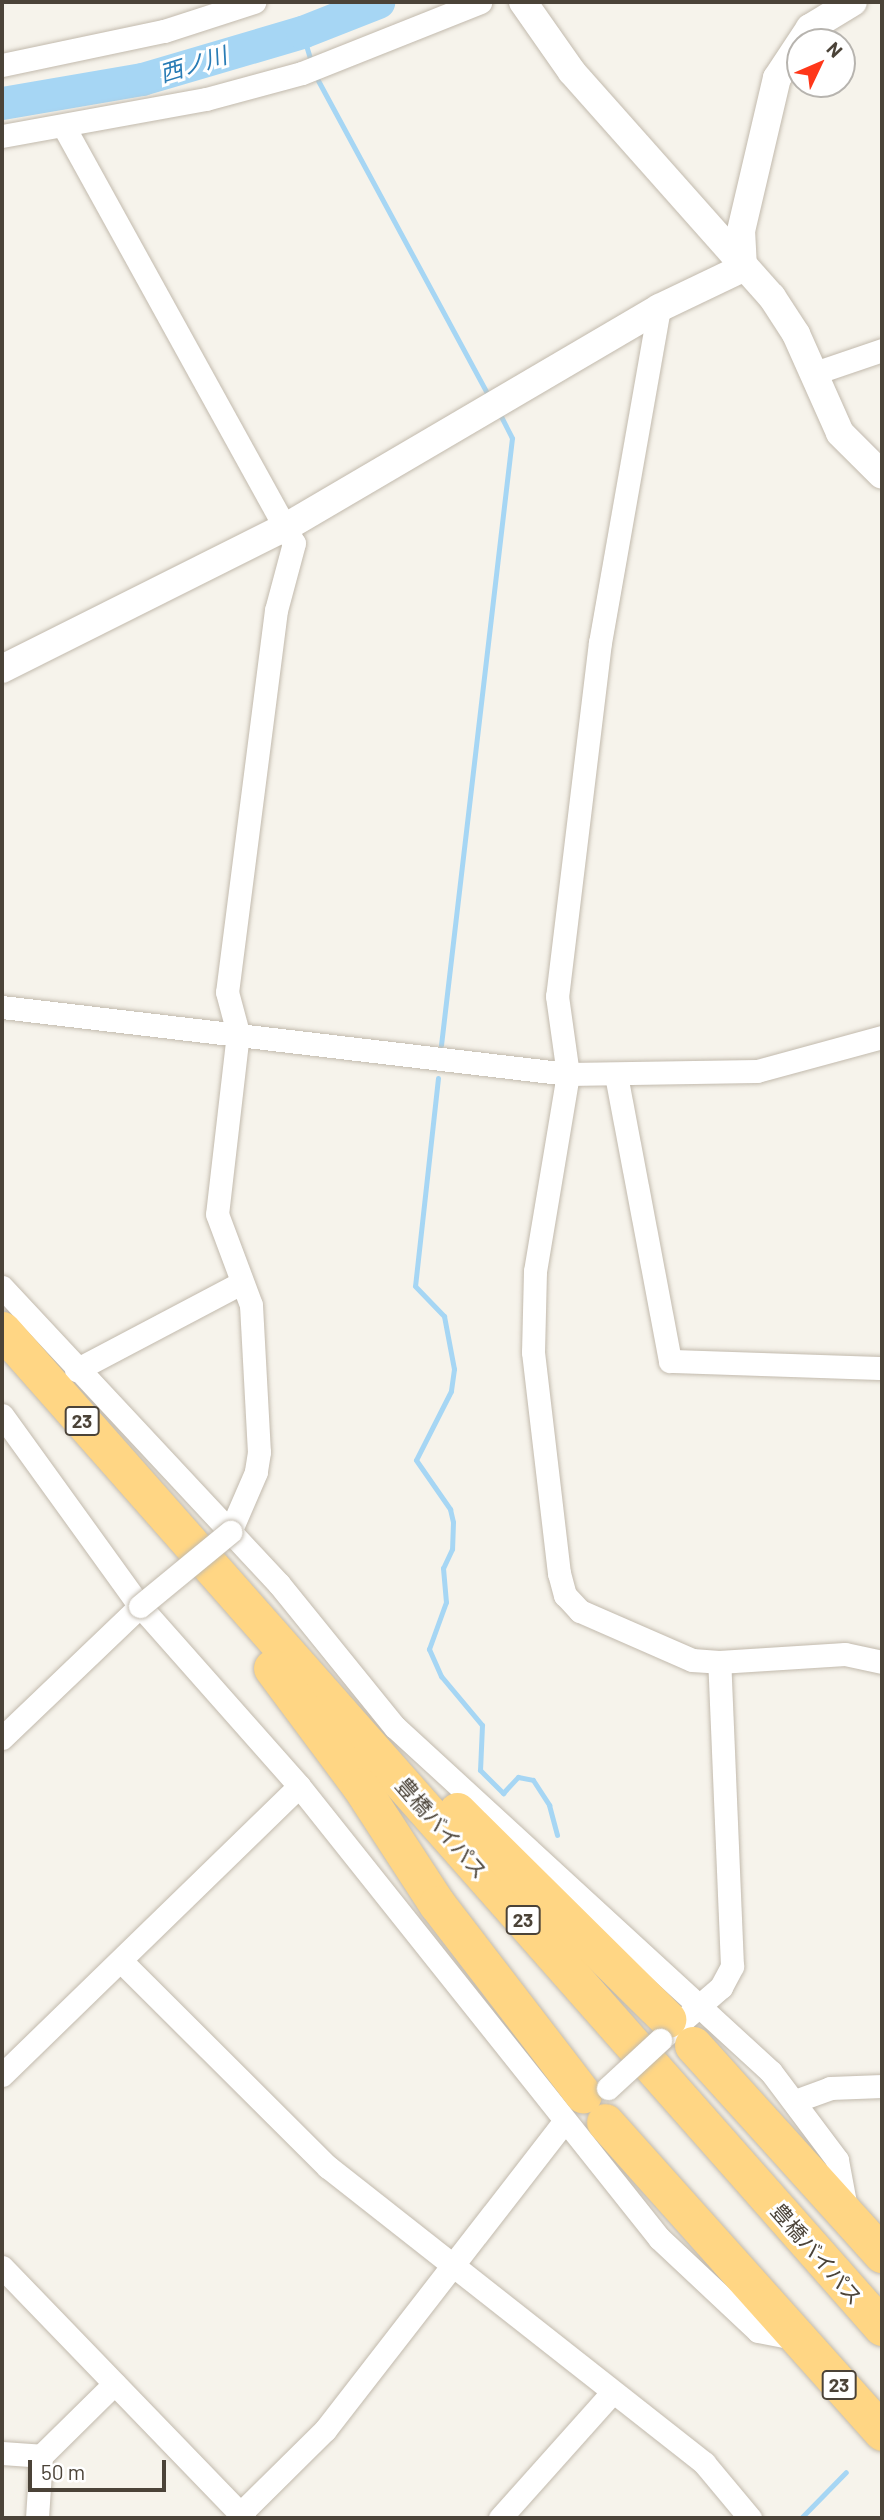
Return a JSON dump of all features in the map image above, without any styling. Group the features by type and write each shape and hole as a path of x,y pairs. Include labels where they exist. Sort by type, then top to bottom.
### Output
{"highway":[{"name":"豊橋バイパス","path":"2,1330 882,2327"},
{"name":"23","path":"163,1513 210,1591 360,1786 438,1904 585,2111 882,2432"},
{"name":"23","path":"257,1618 846,2210 882,2254"}],"street":[{"path":"2,65 164,31 254,2"},
{"path":"2,136 64,127 206,99 312,70 480,2"},
{"path":"523,2 572,72 743,268 772,297 796,334 840,433 882,475"},
{"path":"743,268 741,231 777,78 810,28 853,2"},
{"path":"2,1738 140,1606 230,1532 256,1472 259,1452 251,1305 217,1214 238,1033 228,992 276,610 294,543 64,127"},
{"path":"2,669 286,527 659,309 743,268"},
{"path":"659,309 600,642 557,996 568,1074 535,1271 534,1353 559,1573 565,1595 580,1611 692,1660 719,1662 845,1654 882,1662"},
{"path":"812,374 882,350"},
{"path":"2,1007 568,1074 757,1071 882,1037"},
{"path":"616,1075 670,1361 882,1368"},
{"path":"76,1370 242,1283"},
{"path":"2,1287 76,1370 279,1584 395,1727 700,2003 795,2101 837,2160 846,2210"},
{"path":"2,1415 140,1606 585,2111"},
{"path":"2,2267 242,2516 325,2430 451,2267 585,2111 673,2035 700,2003 721,1987 732,1966 719,1662"},
{"path":"2,2076 122,1962 299,1786"},
{"path":"122,1962 328,2167 611,2394 704,2463 750,2518"},
{"path":"795,2101 830,2088 882,2086"},
{"path":"37,2518 41,2456 114,2384"},
{"path":"500,2518 611,2394"},
{"path":"2,2453 41,2456"}],"waterway":[{"name":"西ノ川","path":"2,103 142,79 302,32 378,2"},
{"path":"302,32 312,64"},
{"path":"314,73 489,396"},
{"path":"441,1045 512,438 501,416"},
{"path":"438,1078 415,1286 444,1316 454,1369 451,1391 416,1460 450,1509 453,1522 452,1549 443,1568 446,1602 429,1649 441,1676 482,1725 480,1770 503,1793 518,1777 533,1780 549,1805 557,1835"},
{"path":"801,2518 846,2472"}]}
